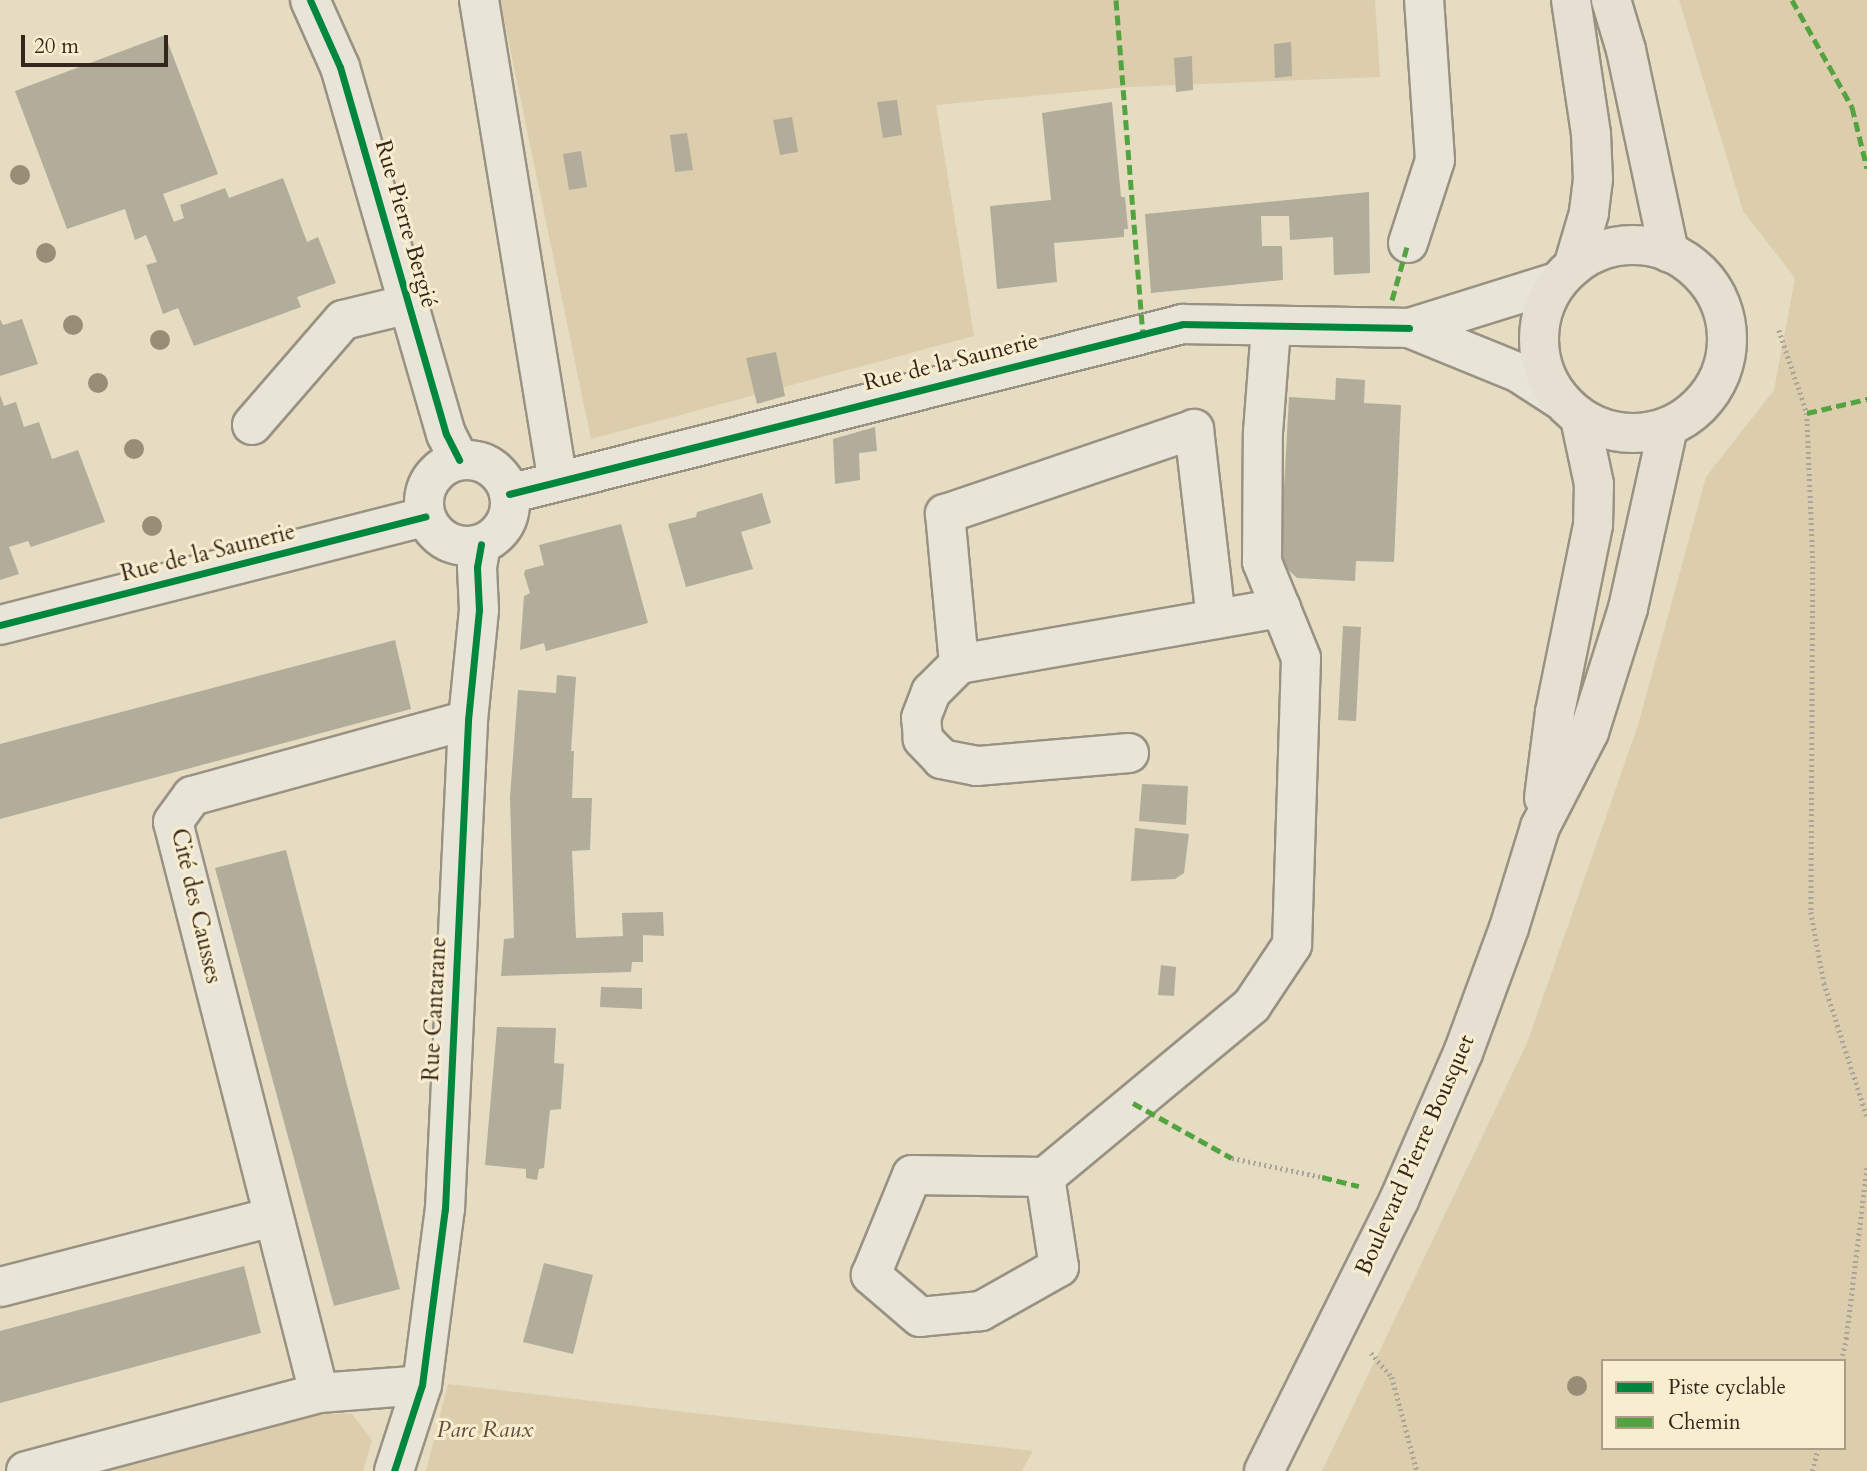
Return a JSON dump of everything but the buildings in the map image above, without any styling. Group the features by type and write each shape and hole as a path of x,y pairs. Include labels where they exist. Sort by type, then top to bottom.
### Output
{"main road":[{"path":"1565,275 1595,253 1619,246 1644,246 1669,252 1696,269 1716,294 1726,324 1726,356 1715,386 1696,411 1668,428 1638,434 1607,431 1570,408 1544,372 1539,341 1543,310 1565,275 1589,213 1593,179 1591,134 1571,0"},
{"path":"1611,0 1626,50 1669,252"},
{"name":"Boulevard Pierre Bousquet","path":"1264,1471 1399,1200 1463,1053 1509,928 1540,827 1555,712 1594,525 1594,484 1570,408"},
{"name":"Boulevard Pierre Bousquet","path":"1540,827 1589,732 1628,608 1668,428"}],"street":[{"name":"Rue Pierre Bergié","path":"310,0 340,67 446,434 459,460"},
{"path":"479,0 558,480"},
{"path":"1408,243 1434,160 1424,0"},
{"name":"Rue de la Saunerie","path":"509,494 1183,324 1271,328 1409,328 1565,275"},
{"path":"252,425 343,320 409,304"},
{"path":"1045,1177 1059,1267 981,1311 920,1317 871,1275 912,1175 1045,1177 1252,1005 1292,945 1301,658 1262,562 1263,432 1271,328"},
{"name":"Rue de la Saunerie","path":"1409,328 1519,373 1570,408"},
{"path":"959,664 944,514 1194,429 1216,620"},
{"path":"459,460 485,464 504,481 509,494 510,507 501,530 481,544 454,545 441,539 425,517 423,503 426,488 445,465 459,460"},
{"name":"Rue de la Saunerie","path":"0,625 425,517"},
{"name":"Rue Cantarane","path":"394,1471 422,1385 444,1209 468,720 479,610 477,567 481,544"},
{"path":"1129,753 977,766 942,758 923,739 920,718 931,692 959,664 1281,608"},
{"name":"Cité des Causses","path":"319,1393 173,822 192,796 468,720"},
{"path":"0,1287 273,1217"},
{"path":"26,1471 319,1393 422,1385"}],"path":[{"path":"1779,330 1807,413 1814,561 1811,912 1824,984 1867,1117"},
{"path":"1232,1158 1322,1177"},
{"path":"1841,1359 1867,1166"},
{"path":"1365,1346 1392,1377 1417,1471"},
{"path":"1812,1471 1817,1450"}],"green space":[{"path":"500,0 1375,0 1380,77 1128,87 936,105 974,336 591,439"},
{"path":"1679,0 1867,0 1867,1471 1322,1471 1527,1043 1638,725 1706,477 1774,390 1795,278 1743,211"},
{"name":"Parc Raux","path":"448,1384 1033,1451 1022,1471 426,1471"},
{"path":"319,1413 352,1414 372,1440 363,1471 93,1471"}],"marked path":[{"path":"1116,0 1143,334"},
{"path":"1792,0 1852,107 1867,168"},
{"path":"1392,300 1408,243"},
{"path":"1807,413 1867,399"},
{"path":"1133,1103 1232,1158"},
{"path":"1322,1177 1359,1186"}],"cycle path":[{"path":"310,0 340,67 446,434 459,460"},
{"path":"509,494 1183,324 1409,328"},
{"path":"0,625 425,517"},
{"path":"394,1471 422,1385 445,1209 468,720 479,610 477,567 481,544"}]}
